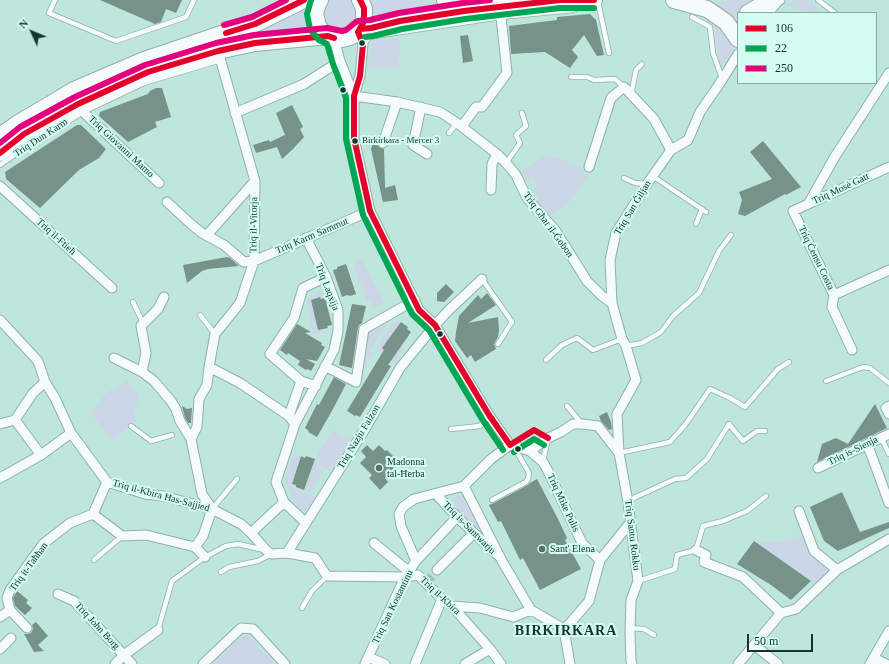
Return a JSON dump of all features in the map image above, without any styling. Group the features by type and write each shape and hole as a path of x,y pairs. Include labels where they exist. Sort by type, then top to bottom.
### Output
{"highway":[{"path":"0,136 17,124 76,89 144,60 255,24 304,0"},
{"path":"320,0 317,6 316,22 321,30 331,37"},
{"path":"360,0 364,8 363,23 366,34"},
{"path":"445,0 463,2 477,0"},
{"name":"Triq Dun Karm","path":"0,153 24,134 80,108 148,72 219,55 255,43 331,37 342,39 366,34 400,21 464,11 560,0 596,0"},
{"path":"674,0 707,9 726,22 737,38"},
{"path":"750,12 770,0"}],"street":[{"path":"769,12 780,0"},
{"path":"459,124 476,107 482,107 507,73 501,18"},
{"path":"366,34 360,76 354,96 354,138 370,211 419,310 435,325 489,415 512,446 491,459 464,486 414,499 403,507 399,514 401,526 416,561"},
{"path":"331,37 354,96"},
{"name":"Triq il-Vitorja","path":"191,440 197,427 199,398 207,385 215,334 240,303 254,261 255,181 219,55"},
{"name":"Triq San Ġiljan","path":"618,453 617,414 636,380 612,303 610,260 616,233 647,184 671,150 688,140 700,112 737,56"},
{"path":"235,113 304,84 340,61"},
{"path":"809,203 834,158 889,73"},
{"path":"589,167 611,98 624,87 654,118 671,150"},
{"name":"Triq Għar il-Ġobon","path":"354,96 397,102 440,112 459,124 497,154 516,175 527,198 555,230 587,281 602,296 612,303"},
{"path":"383,143 397,102"},
{"path":"421,107 413,145 427,154"},
{"name":"Triq Giovanni Mamo","path":"80,108 159,183"},
{"path":"491,190 492,164 497,154"},
{"name":"Triq Mosè Gatt","path":"793,212 809,203 889,167"},
{"path":"207,235 255,181"},
{"name":"Triq il-Ftieħ","path":"0,186 112,288"},
{"path":"167,202 192,225 224,245 244,262 254,261"},
{"name":"Triq Karm Sammut","path":"254,261 370,211"},
{"name":"Triq Ċensu Costa","path":"793,212 834,295 832,307 852,350"},
{"name":"Triq Laqxija","path":"306,238 326,277 338,310 338,331 334,350 295,424 276,482 284,502 306,523"},
{"path":"834,295 889,270"},
{"path":"316,386 301,381 270,354 294,318 304,288 326,277"},
{"name":"Triq Nazju Falzon","path":"287,552 366,429 400,368 435,325 482,279"},
{"path":"142,372 146,353 141,326 158,309 164,297"},
{"path":"325,366 356,382 364,329 415,300"},
{"path":"0,320 38,361 45,382 55,398 71,433 107,482 93,514 122,536 146,535 195,547 205,557"},
{"path":"114,358 142,372 154,381 171,401 191,440 202,494 212,509 203,536 195,547"},
{"path":"209,367 240,383 289,416 295,424"},
{"path":"289,416 301,381"},
{"path":"0,424 15,420 33,393 45,382"},
{"path":"15,420 41,455"},
{"path":"530,451 548,438 573,424 582,424 598,426 618,453"},
{"path":"0,478 41,455 71,433"},
{"name":"Triq is-Sienja","path":"818,468 885,436"},
{"path":"867,445 889,503"},
{"name":"Triq Mike Pulis","path":"512,446 530,451 543,462 582,543 600,560"},
{"name":"Triq Santu Rokku","path":"618,453 628,502 638,581 631,600 630,661 632,664"},
{"name":"Triq il-Kbira Ħas-Sajjied","path":"107,482 145,494 163,496 212,509 241,524 268,552"},
{"name":"Triq is-Santwarju","path":"464,486 502,561 531,610 564,629"},
{"name":"Triq is-Santwarju","path":"436,494 502,561"},
{"path":"251,533 284,502"},
{"path":"799,511 814,551 837,570"},
{"name":"Triq it-Taħħan","path":"10,610 7,598 10,590 43,544 70,523 93,514"},
{"name":"Triq San Kostantinu","path":"367,660 407,574 416,561 457,517"},
{"path":"570,664 564,629 572,622 589,601 600,560 630,523"},
{"path":"437,570 470,537"},
{"path":"738,664 782,613 796,609 837,570 889,539"},
{"path":"374,543 402,566 407,574"},
{"path":"696,550 706,555 704,562 743,577 782,613"},
{"path":"268,552 287,552 315,558 327,576 407,574"},
{"name":"Triq il-Kbira","path":"407,574 418,575 442,599 452,606 502,664"},
{"name":"Triq John Borg","path":"58,594 74,601 132,664"},
{"path":"415,664 442,599"},
{"path":"452,606 480,608 513,617 531,610"},
{"path":"0,617 10,610 27,628"},
{"path":"203,664 241,628 253,629 286,664"},
{"path":"114,664 158,630"},
{"path":"886,664 872,661 889,631"},
{"path":"0,649 11,638"},
{"path":"754,645 778,664"},
{"path":"465,664 490,649"},
{"path":"367,660 385,664"}],"lane":[{"path":"55,0 49,13 116,41 186,17 194,0"},
{"path":"596,0 609,53"},
{"name":"Triq Dun Karm","path":"366,34 573,10 596,0"},
{"path":"818,0 834,12"},
{"path":"692,17 710,27 713,53 722,80"},
{"path":"631,95 636,70 642,64"},
{"path":"571,77 587,77 594,80 615,78 624,87"},
{"name":"Triq Dun Karm","path":"0,165 80,108"},
{"path":"506,163 520,143 516,135 526,126 522,113"},
{"path":"449,133 459,124"},
{"path":"624,178 636,183 647,184"},
{"path":"658,179 704,211 696,224"},
{"path":"546,360 562,345 577,338 593,350 624,343 642,344 661,332 673,316 699,294 719,251 731,235"},
{"path":"482,279 512,322 498,344"},
{"path":"134,302 143,323"},
{"path":"200,315 215,334"},
{"path":"618,453 670,442 685,425 710,390 745,406 778,369 789,362"},
{"path":"826,381 863,368 870,368 889,382"},
{"path":"567,406 582,424"},
{"path":"452,429 480,426 489,415"},
{"path":"628,502 675,478 686,478 707,459 729,424 743,441 757,431 765,431"},
{"path":"131,426 151,441 172,435"},
{"path":"492,500 528,480 529,473 512,446 534,430 548,438"},
{"path":"885,436 889,454"},
{"name":"Triq Mike Pulis","path":"543,462 548,438"},
{"path":"212,509 237,479"},
{"path":"638,581 675,569 677,555 696,550 702,526 723,521 747,511 766,496"},
{"path":"94,560 122,536"},
{"path":"158,630 172,582 205,557 226,546 238,544 268,552"},
{"path":"221,572 229,566 258,562 268,552"},
{"path":"302,608 312,591 327,576"},
{"path":"630,628 644,629 654,635"}],"shaded area":[{"path":"329,0 349,0 352,3 355,9 354,20 346,28 336,30 327,25 324,21 322,11"},
{"path":"365,0 406,0 467,6 368,21"},
{"path":"734,0 756,0 739,12 737,12 737,32 704,4"},
{"path":"798,0 808,0 823,12 802,12 782,4"},
{"path":"310,2 315,31 239,37"},
{"path":"717,22 731,43 732,51 721,68 715,30 715,23"},
{"path":"400,38 399,69 368,67 370,45 372,40"},
{"path":"546,154 579,166 588,176 567,205 548,218 535,204 538,197 533,189 537,187 533,178 527,182 522,171"},
{"path":"362,260 385,303 374,308 369,299 367,301 353,264"},
{"path":"322,289 325,298 321,299 320,297 312,300 318,330 326,330 326,332 312,334 306,300"},
{"path":"393,315 370,351 373,353 360,376 366,330"},
{"path":"401,322 382,348 390,354 392,353 395,355 401,347 405,348 395,363 375,350 392,323"},
{"path":"127,380 140,397 135,401 138,405 134,411 136,415 132,424 111,441 91,413 106,393"},
{"path":"332,430 351,441 333,472 314,461"},
{"path":"293,456 301,456 292,484 299,488 298,490 288,487 285,481"},
{"path":"314,461 323,472 310,493 305,491"},
{"path":"287,487 316,497 308,510 300,511"},
{"path":"457,495 461,495 487,538 485,540 465,521 451,503"},
{"path":"802,535 810,554 830,569 817,584 754,541 783,541"},
{"path":"247,634 275,664 212,664 243,635"}],"building":[{"path":"100,0 182,0 176,13 166,9 161,22 155,24"},
{"path":"590,14 596,20 604,55 597,56 584,35 572,50 578,57 570,68 545,52 511,54 509,26 557,20 557,17"},
{"path":"468,35 473,61 463,63 460,36"},
{"path":"156,88 162,88 171,117 155,122 157,127 128,142 99,116 100,112 148,94"},
{"path":"292,105 303,127 300,129 304,137 282,159 277,147 256,153 253,145 269,140 270,142 285,135 276,113"},
{"path":"77,125 81,125 106,149 99,158 79,170 40,208 6,179 5,172"},
{"path":"374,140 377,141 377,145 379,147 384,149 385,188 395,185 398,200 383,202 371,149"},
{"path":"763,141 801,187 745,216 738,214 742,200 739,192 772,179 750,152"},
{"path":"227,257 239,266 208,269 202,271 187,283 183,265"},
{"path":"346,264 356,294 342,297 333,270"},
{"path":"446,284 454,292 444,302 437,301 437,293"},
{"path":"487,293 496,305 468,323 498,317 498,337 494,344 496,349 475,362 471,355 467,358 455,341 456,332 459,316 478,295 481,299"},
{"path":"320,297 321,299 325,298 332,325 327,326 328,328 318,330 311,300"},
{"path":"352,304 366,306 362,323 358,328 352,368 339,365"},
{"path":"401,322 408,327 407,329 411,332 388,365 391,366 360,417 355,416 347,411 384,350 382,348"},
{"path":"297,324 311,332 305,333 322,343 321,345 325,347 317,361 306,359 315,364 311,371 298,365 300,361 288,353 287,355 280,350"},
{"path":"334,377 346,384 317,437 308,432 309,431 305,428 317,404 319,405"},
{"path":"875,404 887,428 817,462 822,444 836,438 848,444"},
{"path":"182,406 187,409 192,408 191,423 188,423 185,418"},
{"path":"607,412 612,429 609,430 601,421 599,416"},
{"name":"Madonna tal-Ħerba","path":"367,445 373,451 379,445 393,456 387,461 394,468 385,478 388,482 380,490 369,478 372,475 360,463 366,457 361,451"},
{"path":"301,456 315,459 304,490 292,484"},
{"name":"Sant' Elena","path":"537,479 567,538 565,540 581,569 540,590 523,558 520,560 501,521 498,522 489,505"},
{"path":"842,492 860,532 889,522 889,528 838,551 824,541 810,507"},
{"path":"754,541 811,581 791,600 771,585 737,564"},
{"path":"17,591 28,600 26,603 32,608 25,615 15,606 13,598"},
{"path":"36,622 48,636 38,645 44,651 34,652 24,634 31,633 33,629 32,625"}],"tunnel":[{"path":"426,583 437,570"}],"transit line":[{"name":"250","path":"224,25 252,17 286,0"},
{"name":"106","path":"226,33 255,24 304,0"},
{"name":"22","path":"311,0 307,14 310,29 319,40 327,44 346,98 346,139 363,215 412,314 429,330 482,419 503,450"},
{"name":"106","path":"358,32 363,23 364,16 364,8 360,0"},
{"name":"250","path":"0,143 20,127 75,97 145,65 216,43 254,35 327,28 342,31 346,30 358,21 370,20 399,13 490,0"},
{"name":"106","path":"358,32 360,29 400,21 464,11 560,0 594,0"},
{"name":"22","path":"365,37 402,29 465,19 560,8 594,8"},
{"name":"106","path":"358,32 363,44 360,76 354,96 354,138 370,211 419,310 435,325 489,415 510,445"},
{"name":"106","path":"0,153 24,134 78,104 148,72 218,51 255,43 328,36 334,38"},
{"name":"106","path":"510,445 534,430 548,438"},
{"name":"22","path":"514,452 534,439 544,445"}],"place":[{"name":"Birkirkara - Mercer 3","path":"355,141"},
{"name":"Madonna tal-Ħerba","path":"379,468"},
{"name":"Sant' Elena","path":"542,549"}],"district":[{"name":"BIRKIRKARA","path":"566,631"}]}
